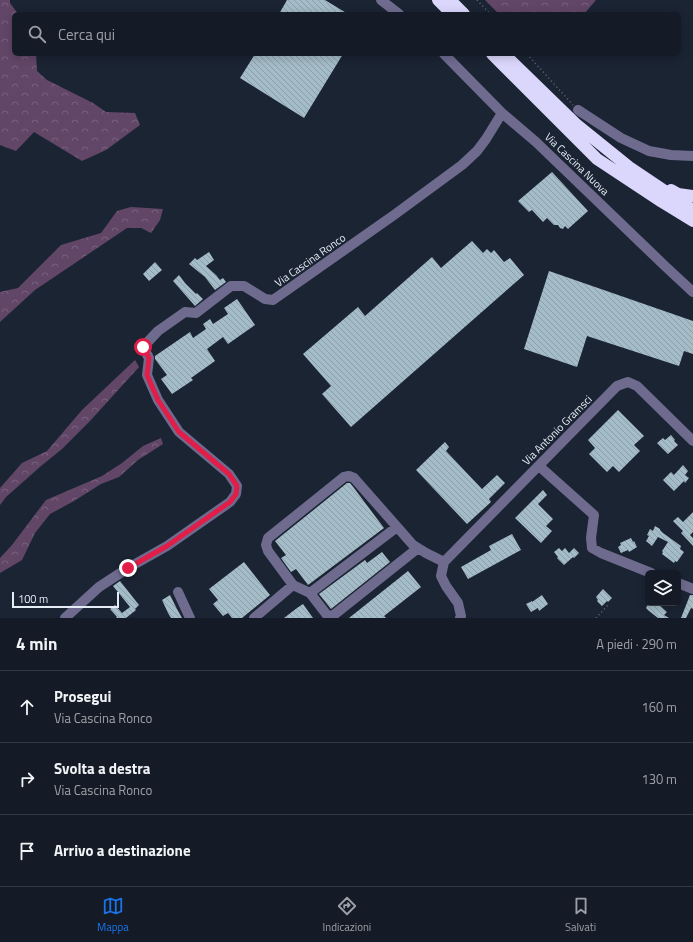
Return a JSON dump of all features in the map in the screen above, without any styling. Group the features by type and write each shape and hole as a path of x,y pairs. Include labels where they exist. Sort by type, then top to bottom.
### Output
{"highway":[{"path":"438,0 450,12"},
{"path":"450,0 462,12"},
{"path":"494,56 597,159 693,222"},
{"path":"506,56 584,131 629,167 693,210"},
{"path":"584,131 678,194 693,196"}],"street":[{"path":"381,0 396,12"},
{"name":"Via Cascina Nuova","path":"446,56 502,113 536,142 693,292"},
{"path":"578,110 621,138 649,151 671,155 693,156"},
{"name":"Via Cascina Ronco","path":"65,618 99,587 173,542 230,502 236,494 237,486 229,474 179,432 168,416 158,400 147,375 149,358 143,347 158,331 185,312 196,313 231,286 244,286 265,299 273,300 462,165 477,151 502,113"},
{"name":"Via Antonio Gramsci","path":"444,562 618,386 628,382 637,386 693,441"},
{"path":"539,466 594,515 591,538 592,548 645,571"},
{"path":"418,548 331,616 327,615 310,593 293,585 266,545 268,538 344,477 349,476 354,478 413,545 444,562 441,576 458,603 461,616 460,618"},
{"path":"310,593 397,527"},
{"path":"681,584 693,589"},
{"path":"254,618 293,585"},
{"path":"178,592 190,618"}],"path":[{"path":"477,0 488,12"},
{"path":"529,56 578,110"},
{"path":"596,618 609,604"}],"green space":[{"path":"0,0 10,0 10,3 17,12 12,12 12,56 36,56 37,71 47,80 93,103 106,112 135,113 140,125 106,150 82,161 34,132 16,151 0,145"},
{"path":"485,0 596,0 586,12 497,12"},
{"path":"131,207 163,209 160,220 151,233 141,228 127,228 35,290 0,322 0,292 18,288 61,245 101,233 117,211"},
{"path":"135,360 139,367 90,421 62,449 6,497 0,505 0,488 22,463 47,451 82,410"},
{"path":"161,438 163,444 138,460 119,477 101,484 50,514 35,533 22,560 0,573 0,558 12,545 46,500 102,476 122,463 143,446"}],"building":[{"path":"287,0 325,0 345,12 280,12"},
{"path":"254,56 342,56 304,118 240,78"},
{"path":"552,172 588,211 568,229 565,226 563,229 558,225 554,225 547,218 543,222 532,210 529,212 518,201"},
{"path":"472,241 483,253 487,249 491,253 494,250 504,262 510,258 524,275 351,427 322,394 331,386 303,354 358,307 365,316 432,257 441,268"},
{"path":"209,252 214,260 206,266 220,280 223,278 226,282 215,290 205,277 189,264 195,258 197,260"},
{"path":"155,262 162,270 149,281 143,274"},
{"path":"549,271 693,321 693,354 684,351 679,366 587,336 577,367 524,349"},
{"path":"179,275 196,294 197,293 203,299 195,306 173,281"},
{"path":"237,299 255,325 228,344 223,337 207,349 215,361 191,378 193,380 172,394 161,379 167,375 155,359 155,356 190,332 193,338 206,329 203,324 210,319 213,324 228,314 224,308"},
{"path":"618,410 644,436 634,445 640,451 619,472 613,466 607,472 589,454 595,448 588,440"},
{"path":"671,435 678,445 668,454 657,443 663,438 665,440"},
{"path":"445,442 449,447 446,451 482,489 497,475 505,483 489,499 491,502 467,524 416,470"},
{"path":"683,465 688,471 685,475 689,478 674,491 663,480 671,472 674,475"},
{"path":"347,483 350,483 384,528 308,585 296,569 291,572 281,558 286,555 275,541"},
{"path":"543,490 547,495 538,504 553,519 546,526 552,531 541,543 515,518"},
{"path":"693,512 693,532 690,535 693,538 693,546 681,533 683,531 673,521 678,517 683,522"},
{"path":"655,526 681,546 680,549 684,552 677,562 675,561 674,563 662,554 662,551 668,542 658,537 652,546 646,541 649,536 647,535 650,529 653,531"},
{"path":"512,534 521,550 468,579 461,567 491,550 489,546"},
{"path":"631,538 637,547 629,552 628,550 621,553 618,547 621,545 620,543"},
{"path":"559,548 562,551 565,548 569,553 574,548 579,553 564,565 557,558 558,557 554,552"},
{"path":"382,552 390,562 331,609 319,594 365,560 367,563"},
{"path":"244,562 270,595 242,618 232,618 228,613 223,616 213,604 218,600 209,589"},
{"path":"408,571 421,587 384,616 386,618 349,618"},
{"path":"120,581 139,605 135,609 136,610 126,618 116,618 117,617 110,609 115,605 122,613 130,607 113,586"},
{"path":"603,589 612,598 602,606 597,601 598,600 596,597"},
{"path":"170,595 182,618 171,618 168,613 162,600"},
{"path":"542,595 548,604 539,611 538,608 531,612 526,604"},
{"path":"690,595 693,595 693,609 691,608 686,618 681,618"},
{"path":"303,604 313,618 284,618 297,608"},
{"path":"647,606 660,606 667,612 664,615 669,618 658,618 646,608"}],"route":[{"path":"128,568 167,546 230,502 236,494 237,486 229,474 179,432 158,400 147,375 149,358 143,347"}]}
